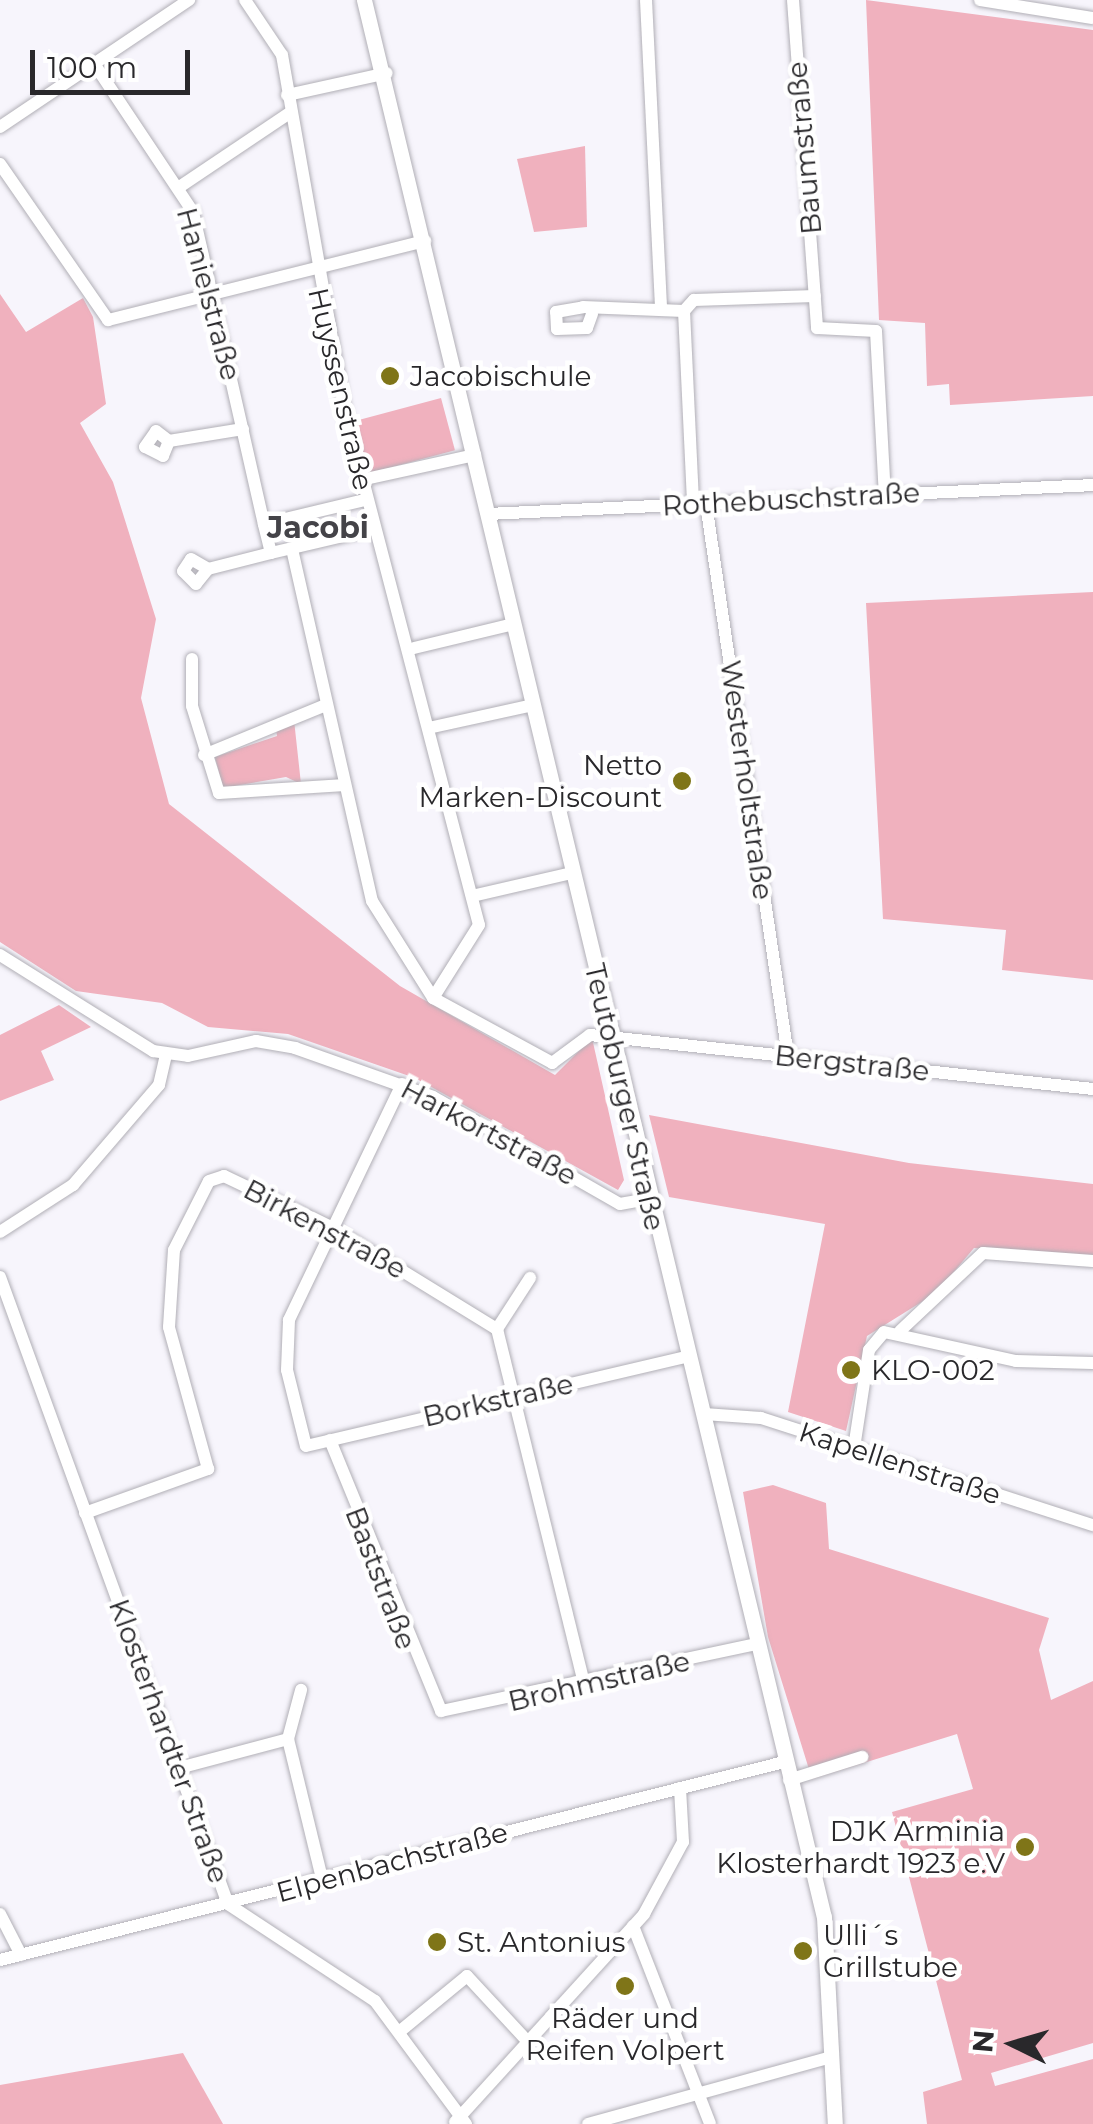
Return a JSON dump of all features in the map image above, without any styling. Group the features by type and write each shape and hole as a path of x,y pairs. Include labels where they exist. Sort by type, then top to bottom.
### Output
{"main road":[{"name":"Teutoburger Straße","path":"364,0 387,73"},
{"name":"Teutoburger Straße","path":"373,0 474,455 648,1200 704,1414 826,1933 836,2124"}],"street":[{"path":"0,127 189,0"},
{"name":"Huyssenstraße","path":"245,0 282,55 313,268 399,638 414,648 472,896 478,932 434,998"},
{"path":"646,0 661,310"},
{"name":"Baumstraße","path":"793,0 820,332 876,332 885,495"},
{"path":"980,0 1093,18"},
{"name":"Hanielstraße","path":"96,65 178,188 212,295 271,554"},
{"path":"288,95 387,73"},
{"path":"178,188 290,112"},
{"path":"0,164 112,320 425,241"},
{"path":"592,314 684,310 694,300 815,296"},
{"name":"Westerholtstraße","path":"684,310 700,504 788,1056"},
{"path":"170,441 243,429"},
{"path":"361,480 474,455"},
{"name":"Rothebuschstraße","path":"488,514 1093,485"},
{"path":"264,524 366,500"},
{"path":"208,569 373,529"},
{"path":"292,549 372,901 434,998 552,1064 580,1038 611,1037"},
{"path":"414,648 514,624"},
{"path":"192,658 210,782 226,794 345,785"},
{"path":"204,755 326,705"},
{"path":"433,727 533,705"},
{"path":"472,896 572,873"},
{"path":"0,954 166,1055 158,1085 73,1185 0,1232"},
{"name":"Bergstraße","path":"611,1037 1093,1089"},
{"name":"Harkortstraße","path":"166,1055 264,1041 402,1084 620,1204 648,1200"},
{"path":"332,1227 402,1084"},
{"name":"Birkenstraße","path":"85,1513 208,1470 169,1328 174,1250 209,1181 224,1176 332,1227 497,1329"},
{"name":"Borkstraße","path":"332,1227 285,1342 306,1446 689,1356"},
{"path":"854,1448 871,1345 900,1330 982,1253 1093,1260"},
{"name":"Klosterhardter Straße","path":"0,1277 228,1904 358,1988 398,2032 460,2122"},
{"path":"530,1278 497,1329 517,1396 584,1682"},
{"path":"900,1330 1016,1360 1093,1363"},
{"name":"Kapellenstraße","path":"704,1414 743,1413 1093,1525"},
{"name":"Baststraße","path":"330,1440 441,1710"},
{"name":"Brohmstraße","path":"441,1710 757,1644"},
{"path":"301,1690 288,1739 322,1878"},
{"path":"178,1768 288,1739"},
{"path":"789,1780 862,1757"},
{"name":"Elpenbachstraße","path":"0,1960 784,1762"},
{"path":"460,2122 633,1926 683,1842 680,1788"},
{"path":"0,1914 21,1956"},
{"path":"633,1926 702,2093 710,2124"},
{"path":"398,2032 467,1976 529,2042"},
{"path":"588,2124 832,2057"}],"shaded area":[{"path":"866,0 1093,30 1093,396 950,405 949,384 927,386 925,323 879,320"},
{"path":"585,146 587,227 534,232 517,159"},
{"path":"0,294 26,332 83,298 93,317 106,404 80,423 113,482 156,619 141,698 169,804 400,986 555,1075 592,1038 624,1180 618,1190 415,1078 288,1034 208,1027 162,1003 76,991 0,942"},
{"path":"441,398 455,450 368,473 354,421"},
{"path":"1093,592 1093,980 1002,970 1006,930 883,919 866,603"},
{"path":"294,720 301,784 286,777 223,788 215,757 277,736 276,728"},
{"path":"59,1005 91,1027 41,1051 54,1080 0,1101 0,1035"},
{"path":"649,1115 909,1163 1093,1184 1093,1257 974,1248 936,1293 867,1336 846,1431 788,1412 825,1224 669,1197"},
{"path":"773,1485 826,1503 829,1549 1049,1618 1039,1650 1051,1700 1093,1681 1093,2043 991,2073 995,2086 1093,2059 1093,2124 927,2124 923,2092 962,2080 892,1812 973,1789 957,1734 812,1779 768,1637 743,1492"},
{"path":"183,2053 223,2124 0,2124 0,2085"}],"place":[{"name":"Jacobischule","path":"390,376"},
{"name":"Netto Marken-Discount","path":"682,781"},
{"name":"KLO-002","path":"851,1370"},
{"name":"DJK Arminia Klosterhardt 1923 e.V","path":"1025,1847"},
{"name":"St. Antonius","path":"437,1942"},
{"name":"Ulli´s Grillstube","path":"803,1951"},
{"name":"Räder und Reifen Volpert","path":"625,1986"}],"district":[{"name":"Jacobi","path":"318,528"}]}
